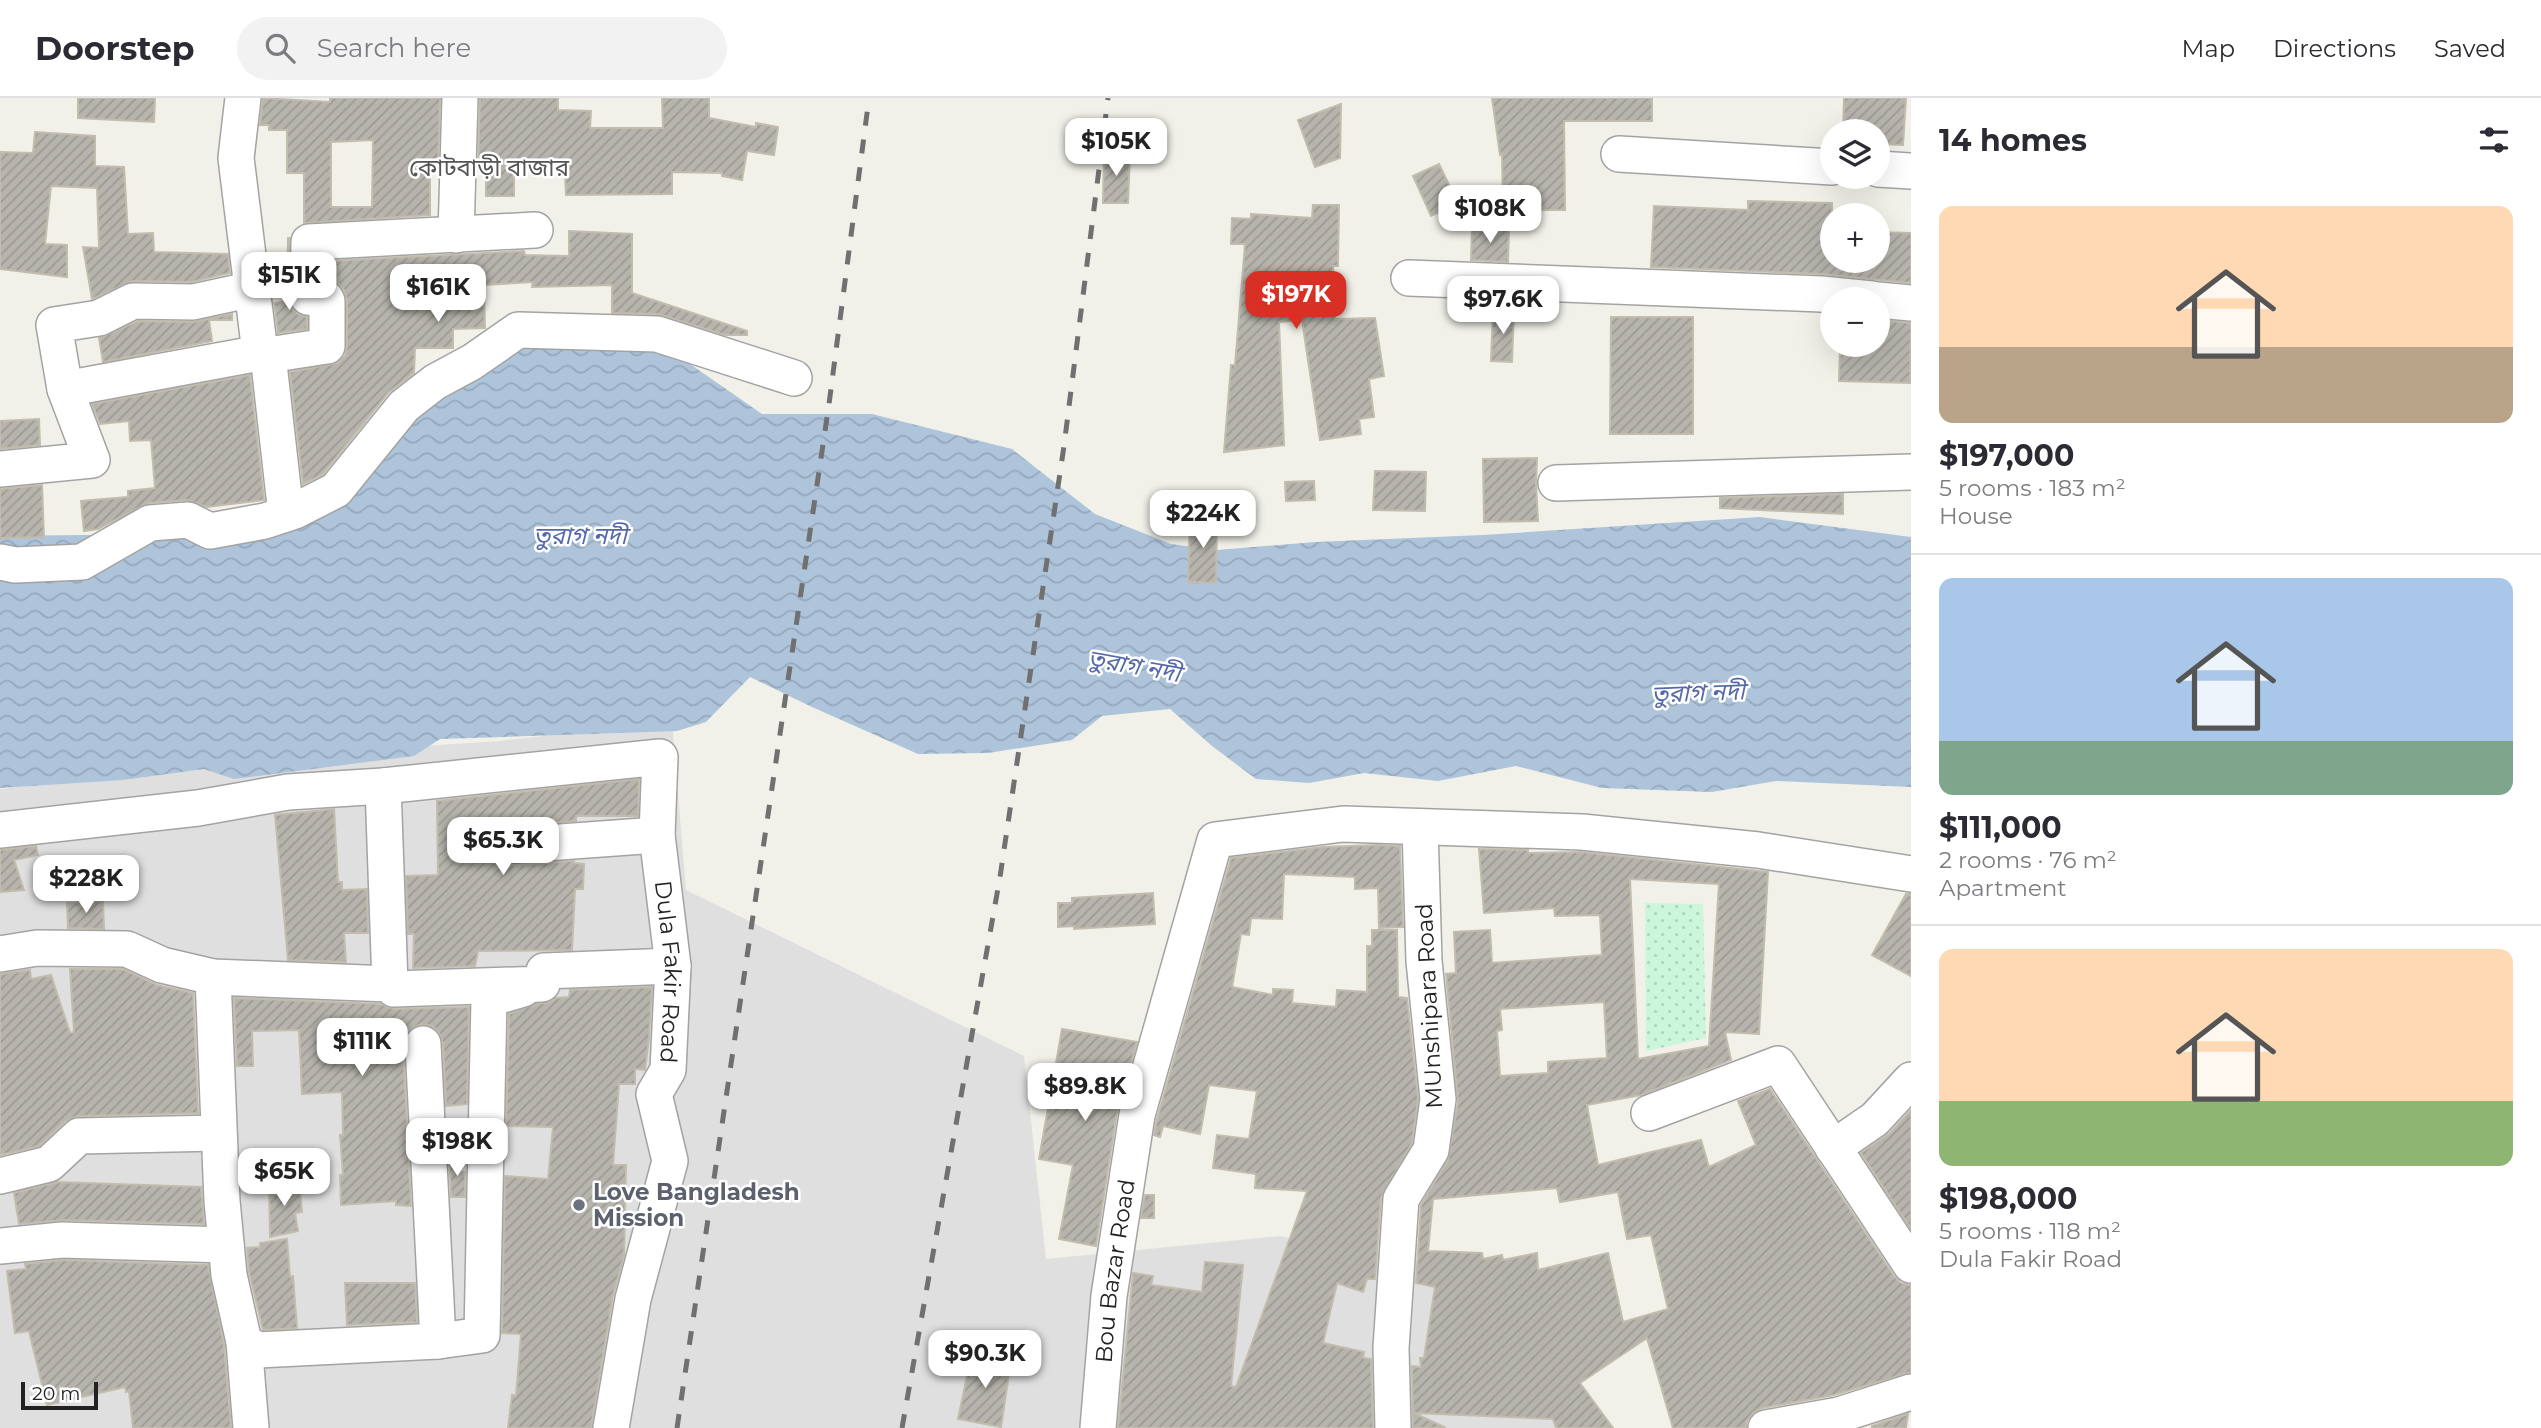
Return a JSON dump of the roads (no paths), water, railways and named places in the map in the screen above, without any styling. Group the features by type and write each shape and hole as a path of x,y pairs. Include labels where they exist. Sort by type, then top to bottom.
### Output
{"street":[{"path":"243,98 236,158 286,514"},
{"path":"456,235 460,98"},
{"path":"1619,155 1820,166"},
{"path":"1890,170 1911,171"},
{"path":"65,389 264,354 327,346 327,301 308,298 309,242 535,230"},
{"path":"1409,278 1820,295"},
{"path":"0,469 92,460 65,389 54,326 99,318 133,301 193,302 253,289"},
{"path":"1890,301 1911,303"},
{"path":"0,562 15,565 82,562 150,523 188,520 210,531 265,521 286,514 336,490 404,406 435,382 472,362 519,330 657,334 794,378"},
{"path":"1556,482 1911,472"},
{"name":"Dula Fakir Road","path":"383,786 660,757 657,835 673,966 668,1070 654,1094 670,1161 633,1299 611,1428"},
{"path":"0,830 184,810 288,793 383,786 390,984 394,989 542,984"},
{"name":"Bou Bazar Road","path":"1098,1428 1109,1296 1138,1115 1215,840 1343,824 1420,828"},
{"path":"1420,828 1582,832 1758,850 1911,874"},
{"name":"MUnshipara Road","path":"1393,1428 1391,1348 1401,1199 1431,1150 1438,1098 1424,961 1420,828"},
{"path":"505,846 657,835"},
{"path":"0,954 37,948 127,948 162,965 213,977 390,984"},
{"path":"542,984 544,971 673,966"},
{"path":"213,977 218,1133 226,1245 229,1275 244,1342 251,1428"},
{"path":"244,1342 258,1350 438,1341 482,1335 489,999 542,984"},
{"path":"423,1044 438,1341"},
{"path":"1649,1113 1778,1064 1911,1265"},
{"path":"1833,1147 1875,1119 1911,1080"},
{"path":"0,1175 49,1164 79,1136 218,1133"},
{"path":"0,1246 62,1240 226,1245"},
{"path":"1766,1428 1839,1415 1911,1392"}],"water":[{"name":"তুরাগ নদী","path":"567,320 690,364 762,414 872,414 1012,449 1095,514 1171,544 1217,550 1760,517 1911,537 1911,787 1776,781 1712,792 1602,788 1516,766 1438,781 1364,773 1309,783 1256,779 1212,746 1170,709 1102,716 1072,740 988,753 918,754 750,677 706,722 677,731 440,739 414,756 234,779 204,769 123,780 0,788 0,536 164,534 248,528 409,421 497,338"}],"railway":[{"path":"677,1428 829,404 869,98"},
{"path":"902,1428 1000,877 1064,446 1108,98"}],"place":[{"name":"Love Bangladesh Mission","path":"579,1205"}],"district":[{"name":"কোটবাড়ী বাজার","path":"489,168"}]}
